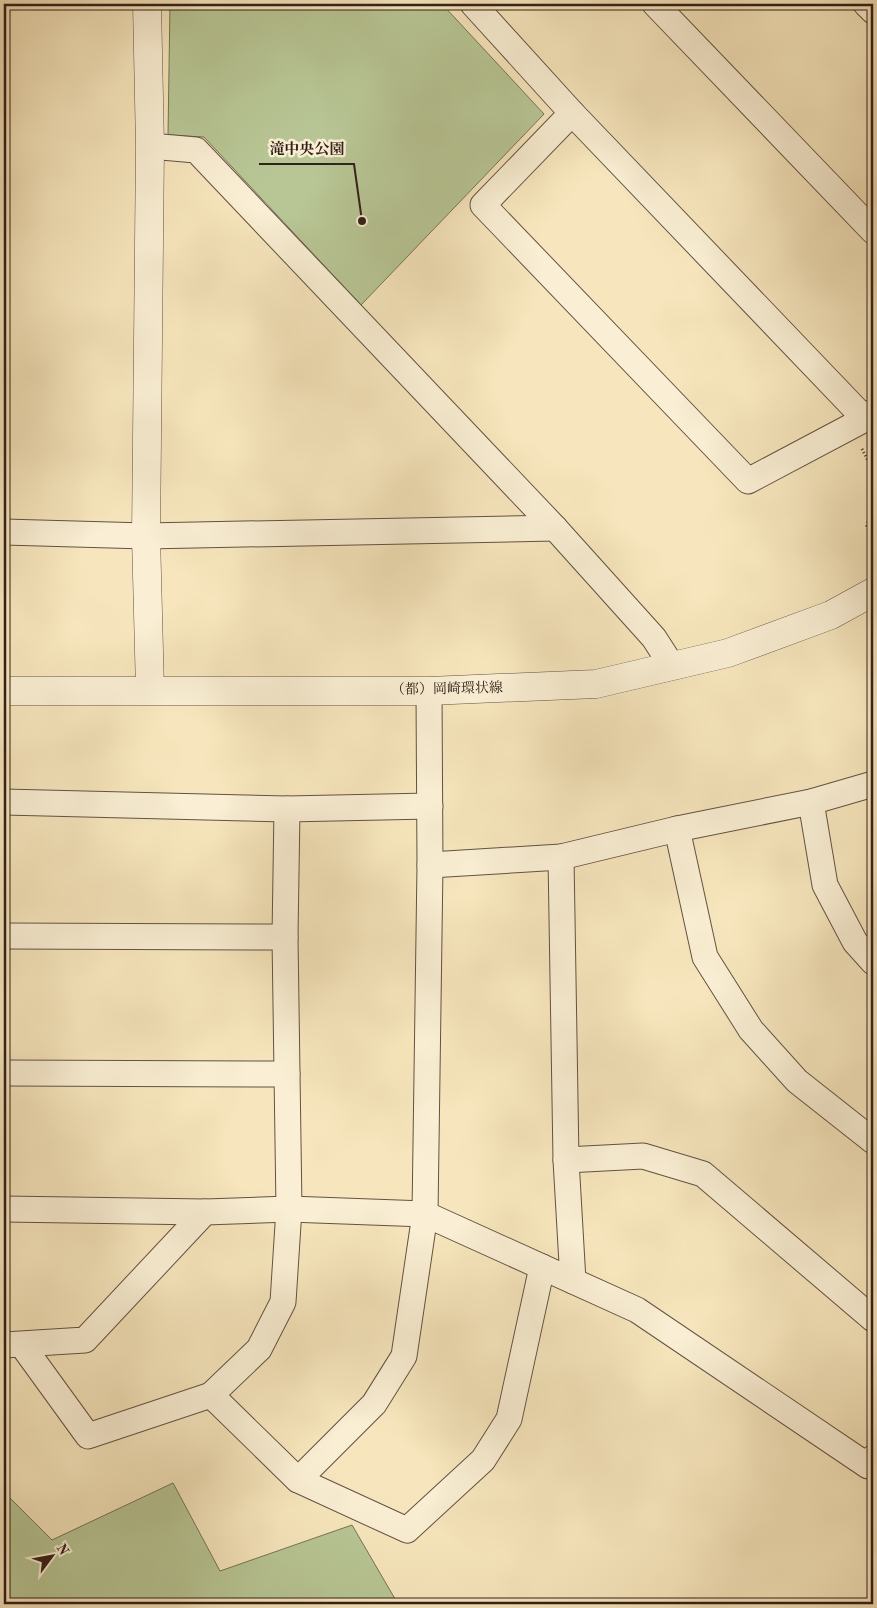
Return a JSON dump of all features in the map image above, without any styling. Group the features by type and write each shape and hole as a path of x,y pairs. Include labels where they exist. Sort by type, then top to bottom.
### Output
{"street":[{"path":"147,4 150,146 146,536 150,690"},
{"path":"473,4 572,113 869,415 748,481 686,418 483,205 572,113"},
{"path":"655,4 873,231"},
{"path":"866,4 873,11"},
{"path":"150,146 196,150 555,528 654,638 672,666"},
{"path":"4,532 146,536 555,528"},
{"name":"（都）岡崎環状線","path":"4,691 429,691 596,684 736,650 831,614 873,592"},
{"path":"298,1480 374,1404 404,1356 424,1214 430,865 429,691"},
{"path":"430,865 560,857 677,829 811,802 873,784"},
{"path":"4,802 287,809 430,806"},
{"path":"811,802 825,885 855,942 873,962"},
{"path":"13,1345 88,1436 211,1395 259,1349 283,1302 288,1209 285,937 287,809"},
{"path":"677,829 705,957 751,1030 797,1080 871,1132"},
{"path":"560,857 566,1160 573,1281"},
{"path":"4,936 285,937"},
{"path":"4,1073 287,1074"},
{"path":"566,1160 643,1156 703,1174 873,1319"},
{"path":"4,1209 204,1212 288,1209 424,1214 638,1310 868,1466 873,1458"},
{"path":"13,1345 85,1340 204,1212"},
{"path":"211,1395 298,1480 407,1530 483,1460 509,1420 542,1267"}],"path":[{"path":"873,518 866,524 873,539"}],"green space":[{"path":"170,4 442,4 544,114 361,305 204,137 168,135"},
{"path":"173,1483 220,1571 352,1525 398,1604 4,1604 4,1492 52,1540"}],"place":[{"name":"滝中央公園","path":"362,221"}]}
